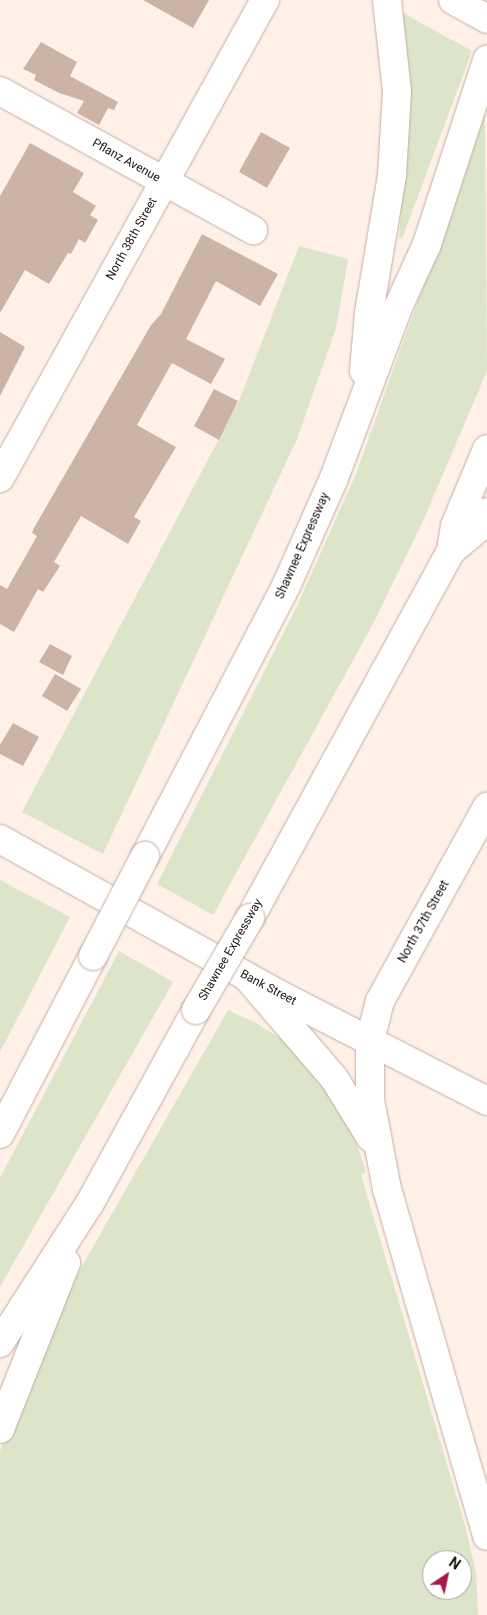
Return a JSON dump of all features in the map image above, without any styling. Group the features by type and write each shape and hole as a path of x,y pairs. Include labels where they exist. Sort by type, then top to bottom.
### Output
{"main road":[{"name":"North 38th Street","path":"4,463 265,0"},
{"path":"452,0 487,18"},
{"path":"361,405 369,313 392,176 397,91 388,9"},
{"path":"361,405 399,305 427,244 487,60"},
{"name":"Pflanz Avenue","path":"0,91 253,230"},
{"name":"Shawnee Expressway","path":"0,1134 286,586 334,478 361,405"},
{"path":"451,552 455,526 487,448"},
{"path":"451,552 478,528 487,512"},
{"name":"Shawnee Expressway","path":"0,1343 90,1203 196,1010 250,918 451,552"},
{"name":"North 37th Street","path":"487,807 380,1001 370,1040 370,1100 389,1199 487,1536"},
{"name":"Bank Street","path":"0,839 247,977 487,1101"},
{"path":"247,977 334,1078 380,1155"},
{"path":"0,1429 90,1203"}],"green space":[{"path":"403,13 472,51 402,239 399,238 405,152"},
{"path":"485,112 487,371 423,521 374,622 213,915 157,884 297,606 356,474"},
{"path":"299,246 348,259 336,328 297,439 103,854 22,812 239,401"},
{"path":"0,880 70,917 0,1052"},
{"path":"119,951 173,982 0,1287 0,1178"},
{"path":"228,1010 256,1023 281,1039 285,1036 349,1120 366,1172 361,1175 465,1525 471,1550 422,1550 422,1600 472,1600 472,1556 476,1573 478,1615 0,1615 0,1451 21,1394 60,1305"}],"building":[{"path":"143,0 209,0 193,28"},
{"path":"41,42 77,62 70,76 118,102 114,110 108,108 99,125 77,113 84,101 59,93 34,80 36,75 23,69"},
{"path":"261,132 290,148 267,188 239,172"},
{"path":"30,143 84,173 73,192 96,206 90,215 98,220 85,243 79,239 71,254 68,253 49,284 25,270 0,313 0,196"},
{"path":"202,234 278,274 260,306 216,281 186,339 225,359 211,384 172,363 137,425 176,447 134,517 141,521 128,544 81,516 54,562 60,566 43,592 38,589 14,632 0,624 0,585 7,589 37,536 32,533 34,528 151,325 161,314"},
{"path":"0,332 25,347 0,396"},
{"path":"214,389 238,401 219,440 194,426"},
{"path":"50,644 72,656 63,675 39,662"},
{"path":"55,674 81,689 67,711 42,696"},
{"path":"13,723 39,737 23,766 0,754 0,745"}]}
